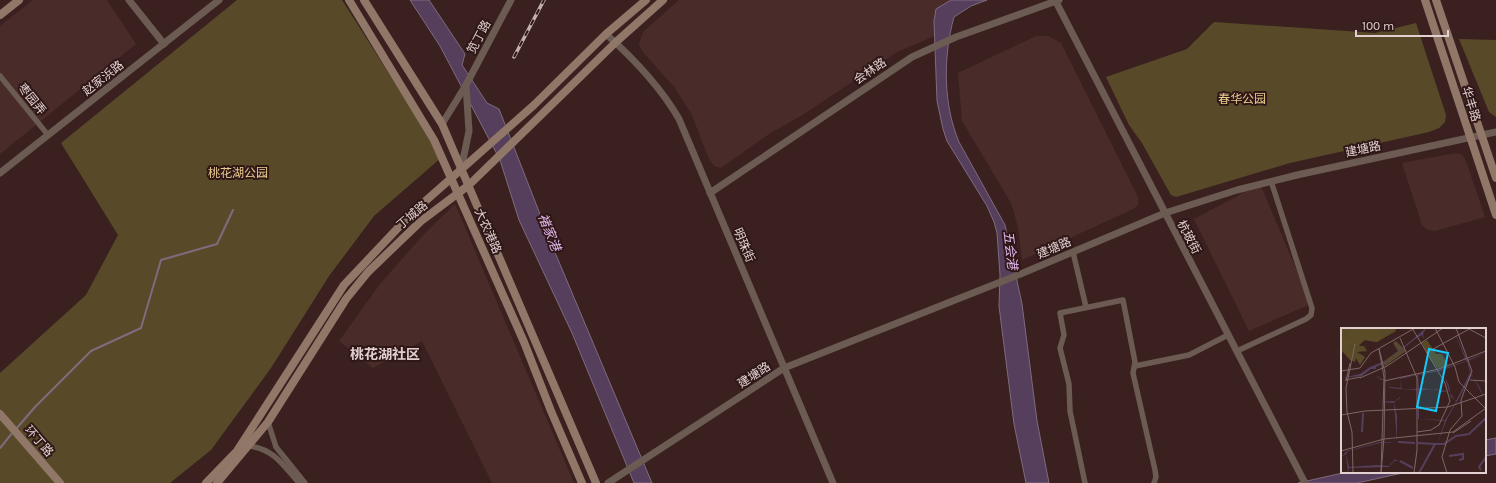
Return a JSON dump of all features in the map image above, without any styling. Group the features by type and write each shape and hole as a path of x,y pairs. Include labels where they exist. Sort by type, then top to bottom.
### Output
{"main road":[{"path":"0,15 19,0"},
{"name":"大农港路","path":"349,0 434,140 524,342 551,412 582,483"},
{"name":"大农港路","path":"364,0 442,124 596,483"},
{"name":"丁城路","path":"206,483 237,452 344,285 412,212 452,179 534,105 606,34 646,0"},
{"name":"丁城路","path":"217,483 268,422 346,299 368,272 421,221 458,195 469,185 616,42 663,0"},
{"name":"华丰路","path":"1425,0 1496,215"},
{"name":"华丰路","path":"1436,0 1496,178"},
{"name":"环丁路","path":"3,417 60,483"}],"street":[{"path":"129,0 164,44"},
{"name":"赵家浜路","path":"0,173 219,0"},
{"name":"笕丁路","path":"442,124 466,85 511,0"},
{"name":"会林路","path":"710,193 912,57 956,37 1057,0"},
{"name":"杭玻街","path":"1057,0 1236,352 1305,483"},
{"name":"明珠街","path":"606,34 616,42 653,80 668,98 679,119 833,483"},
{"name":"枣园弄","path":"0,76 48,135"},
{"path":"461,170 469,131 466,85"},
{"name":"建塘路","path":"611,481 784,368 1023,273 1165,213 1271,181 1496,132"},
{"path":"1236,352 1306,319 1311,315 1312,308 1271,181"},
{"path":"1072,252 1086,307"},
{"path":"1085,483 1070,411 1069,384 1060,348 1064,335 1060,313 1123,300 1136,362 1134,373 1155,470 1154,483"},
{"path":"1135,366 1189,354 1228,335"},
{"path":"268,422 276,447 305,483"},
{"path":"249,446 260,448 272,453 299,483"}],"shaded area":[{"path":"33,0 107,0 136,44 0,154 0,26"},
{"path":"410,0 429,0 465,54 462,65 487,103 499,109 554,250 652,483 634,483 572,333 519,220 500,160 440,46"},
{"path":"679,0 967,0 937,35 897,52 804,114 769,134 721,168 714,166 708,157 692,115 675,88 642,51 639,44 643,32"},
{"path":"951,0 987,0 971,6 954,17 948,48 946,80 947,96 959,142 1005,225 1022,304 1037,421 1049,483 1026,483 1014,424 999,306 1000,275 997,233 987,206 947,141 937,101 934,21 936,9"},
{"path":"1036,36 1048,36 1061,43 1138,197 1138,205 1133,209 1022,260 1018,227 1011,203 962,121 958,73"},
{"path":"1456,153 1462,155 1466,161 1485,217 1435,231 1426,229 1422,225 1402,163"},
{"path":"1260,184 1311,304 1249,331 1194,219"},
{"path":"455,204 574,483 492,483 422,341 373,368 339,341 380,284 424,234"},
{"path":"1496,438 1496,454 1486,456 1486,440"},
{"path":"1343,473 1402,473 1357,483 1298,483"}],"green space":[{"name":"桃花湖公园","path":"237,0 342,0 442,157 374,216 329,276 271,368 211,450 170,483 0,483 0,373 86,295 118,235 61,143"},
{"name":"春华公园","path":"1214,22 1375,33 1416,23 1446,115 1445,122 1439,128 1429,132 1290,163 1176,197 1171,195 1142,143 1129,125 1106,77 1187,49"},
{"path":"1459,39 1496,40 1496,117 1489,112"}],"waterway":[{"path":"16,429 35,407 91,351 141,328 161,260 217,244 233,210"},
{"path":"0,448 13,432"}],"railway":[{"path":"514,57 544,0"}],"district":[{"name":"桃花湖社区","path":"385,354"}],"water label":[{"name":"褚家港","path":"550,232"},
{"name":"五会港","path":"1011,250"}]}
